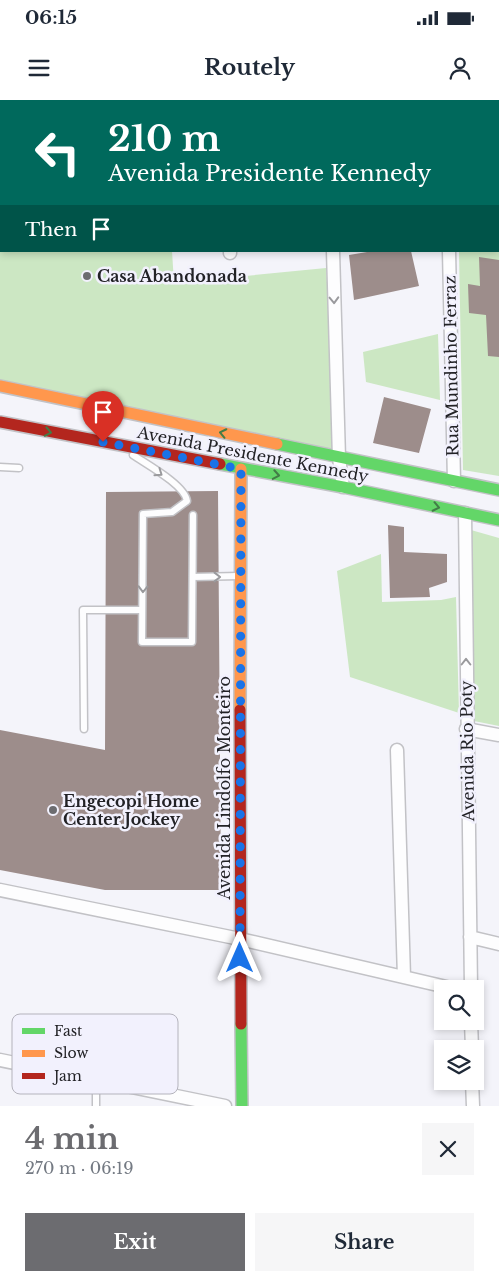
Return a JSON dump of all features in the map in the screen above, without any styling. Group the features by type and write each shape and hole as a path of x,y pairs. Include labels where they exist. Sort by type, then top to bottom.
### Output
{"main road":[{"name":"Avenida Presidente Kennedy","path":"0,386 499,490"},
{"name":"Avenida Presidente Kennedy","path":"0,422 343,487 499,520"},
{"name":"Avenida Lindolfo Monteiro","path":"241,469 240,939 242,1106"}],"street":[{"path":"333,252 339,458 343,487"},
{"name":"Rua Mundinho Ferraz","path":"448,252 454,481"},
{"name":"Avenida Rio Poty","path":"465,513 466,728 471,980"},
{"path":"466,728 499,735"},
{"path":"397,750 404,977"},
{"path":"0,890 240,939 434,984"},
{"path":"470,937 499,944"},
{"path":"472,1090 473,1106"},
{"path":"165,1094 225,1106"}],"lane":[{"path":"119,445 175,484 186,495 187,501 172,512 143,514 142,642 192,642 193,514"},
{"path":"0,467 18,468"},
{"path":"193,577 241,576"},
{"path":"84,729 83,610 142,610"}],"green space":[{"name":"Casa Abandonada","path":"0,252 172,252 174,283 326,268 339,458 0,386"},
{"path":"459,252 499,252 499,476 463,470"},
{"path":"438,334 440,400 366,382 363,352"},
{"path":"471,530 499,538 499,726 474,721"},
{"path":"381,554 382,602 441,600 456,597 459,713 350,677 337,571"}],"building":[{"path":"367,252 411,252 419,286 354,300 349,255"},
{"path":"479,257 499,260 499,357 488,356 486,315 469,313 468,284 480,286"},
{"path":"384,397 431,409 419,453 373,443"},
{"path":"218,491 221,890 105,890 0,870 0,730 105,750 106,492"},
{"path":"388,525 404,527 404,552 447,554 447,582 429,588 430,597 390,598"}],"traffic: fast":[{"path":"277,444 499,490"},
{"path":"220,464 343,487 499,520"},
{"path":"241,1024 242,1106"}],"traffic: slow":[{"path":"0,386 277,444"},
{"path":"240,710 241,469"}],"traffic: jam":[{"path":"0,422 220,464"},
{"path":"240,710 241,1024"}],"place":[{"name":"Casa Abandonada","path":"87,276"},
{"name":"Engecopi Home Center Jockey","path":"53,810"}],"route":[{"path":"103,442 241,469 240,958"}]}
